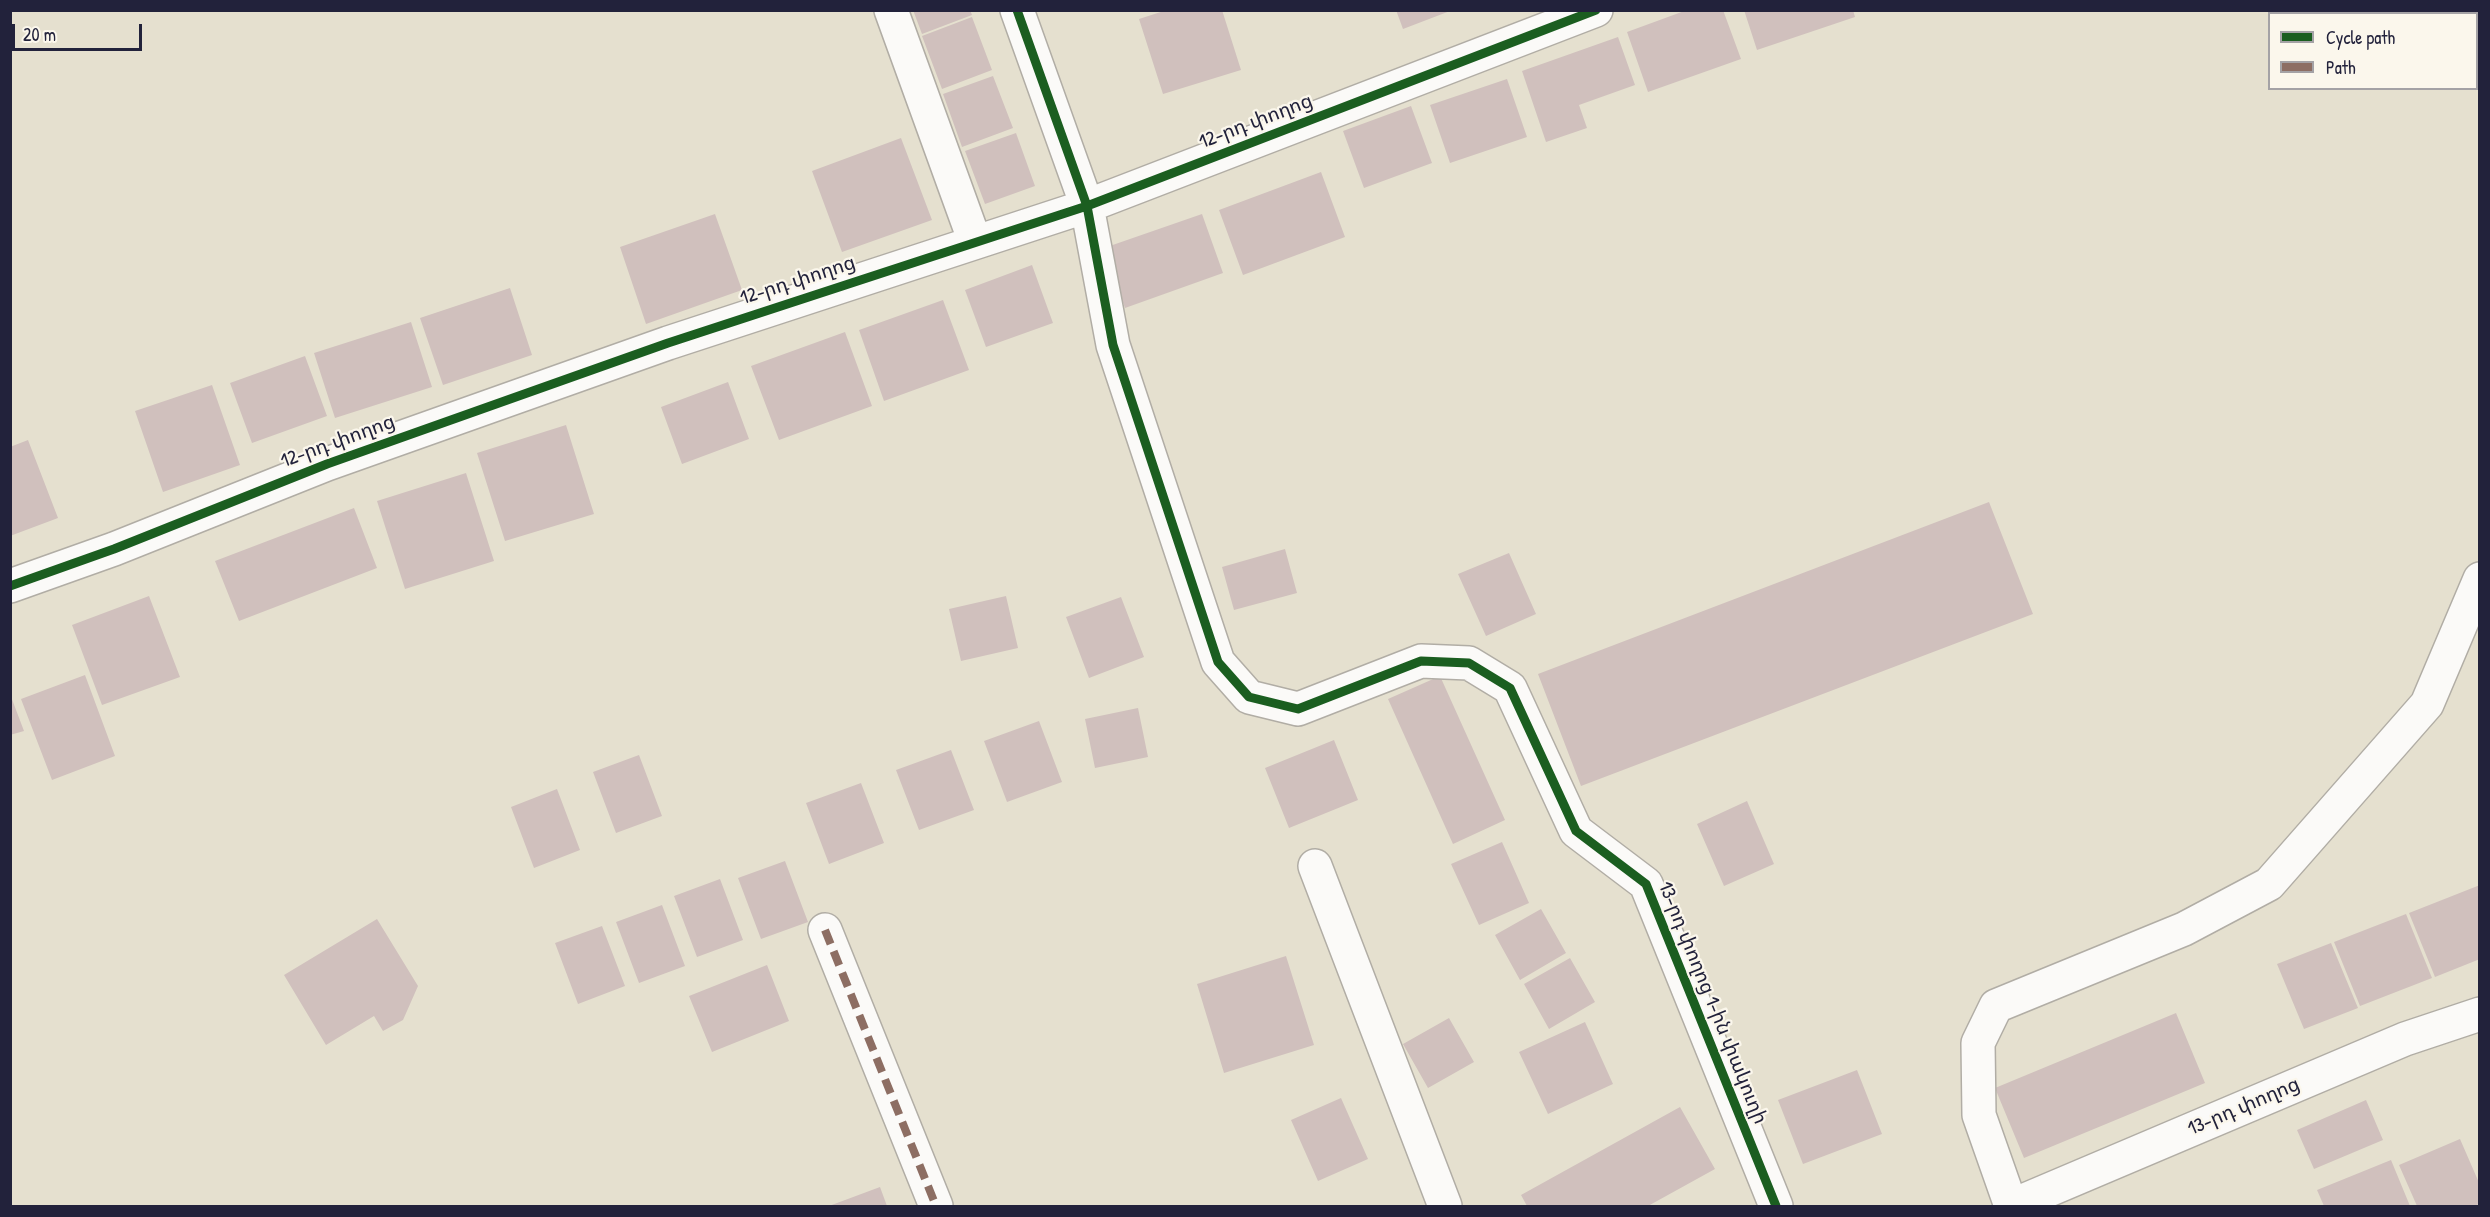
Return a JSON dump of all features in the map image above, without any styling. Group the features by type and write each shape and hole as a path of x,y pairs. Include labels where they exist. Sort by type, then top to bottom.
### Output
{"street":[{"path":"891,10 975,242"},
{"path":"1017,10 1087,206"},
{"name":"12-րդ փողոց","path":"10,586 114,549 327,464 668,344 1087,206 1596,10"},
{"name":"13-րդ փողոց 1-ին փակուղի","path":"1087,206 1113,345 1218,662 1249,697 1298,709 1421,661 1469,663 1510,688 1576,831 1646,884 1776,1206"},
{"path":"2011,1206 1979,1115 1978,1043 1996,1006 2184,928 2269,884 2427,704 2480,579"},
{"path":"1315,866 1444,1206"},
{"path":"825,930 936,1206"},
{"name":"13-րդ փողոց","path":"2011,1206 2405,1039 2480,1014"}],"building":[{"path":"913,10 970,10 972,15 922,34"},
{"path":"1167,10 1222,10 1241,70 1163,94 1139,19"},
{"path":"1396,10 1450,10 1450,11 1403,29"},
{"path":"1687,10 1723,10 1741,59 1648,92 1627,32"},
{"path":"1744,10 1853,10 1855,17 1757,50"},
{"path":"972,17 992,70 942,89 922,36"},
{"path":"1618,37 1635,85 1579,105 1587,128 1546,142 1522,71"},
{"path":"993,76 1013,128 962,147 943,94"},
{"path":"1507,79 1527,137 1450,163 1430,105"},
{"path":"1411,106 1432,163 1364,188 1343,131"},
{"path":"1016,133 1035,186 985,204 965,151"},
{"path":"901,138 932,220 842,252 812,171"},
{"path":"1321,172 1345,237 1243,275 1219,210"},
{"path":"715,214 742,290 646,324 620,247"},
{"path":"1202,214 1223,273 1125,308 1104,248"},
{"path":"1032,265 1053,323 986,347 965,290"},
{"path":"510,288 532,355 443,385 420,318"},
{"path":"943,300 969,370 884,401 859,330"},
{"path":"411,322 432,387 335,418 314,353"},
{"path":"845,332 872,406 779,440 751,366"},
{"path":"305,356 327,416 252,443 230,383"},
{"path":"728,382 749,439 682,464 661,407"},
{"path":"212,385 240,465 163,492 135,411"},
{"path":"566,425 594,514 505,541 477,453"},
{"path":"28,440 58,518 10,536 10,447"},
{"path":"466,473 494,561 405,589 377,501"},
{"path":"1989,502 2033,614 1581,786 1538,674"},
{"path":"354,508 377,568 239,621 215,561"},
{"path":"1285,549 1297,593 1234,610 1222,567"},
{"path":"1509,553 1536,614 1486,636 1458,574"},
{"path":"149,596 180,677 102,705 72,625"},
{"path":"1006,596 1018,648 961,661 949,609"},
{"path":"1121,597 1144,657 1089,678 1066,617"},
{"path":"85,675 115,756 52,780 21,699"},
{"path":"1440,676 1505,820 1453,844 1388,699"},
{"path":"10,694 24,731 10,735"},
{"path":"1138,708 1148,757 1095,768 1085,719"},
{"path":"1039,721 1062,782 1007,802 984,741"},
{"path":"1334,740 1358,800 1289,828 1265,768"},
{"path":"951,750 974,810 919,830 896,770"},
{"path":"639,755 662,816 616,833 593,772"},
{"path":"861,783 884,843 829,864 806,803"},
{"path":"557,789 580,850 534,868 511,807"},
{"path":"1747,801 1774,864 1724,886 1697,824"},
{"path":"1502,842 1529,903 1479,925 1451,864"},
{"path":"785,861 808,922 761,939 738,878"},
{"path":"720,879 743,940 697,957 674,896"},
{"path":"2480,885 2480,959 2435,977 2409,913"},
{"path":"662,905 685,966 639,983 616,922"},
{"path":"1541,909 1566,953 1520,980 1495,935"},
{"path":"2406,914 2432,978 2360,1006 2334,942"},
{"path":"377,919 418,986 403,1020 383,1031 374,1016 326,1045 284,975"},
{"path":"602,926 625,986 578,1004 555,943"},
{"path":"2331,943 2358,1008 2304,1029 2277,964"},
{"path":"1286,956 1314,1045 1224,1073 1197,984"},
{"path":"1570,958 1595,1002 1549,1029 1524,984"},
{"path":"767,965 789,1021 712,1052 689,996"},
{"path":"2176,1013 2205,1083 2024,1158 1995,1088"},
{"path":"1449,1018 1474,1062 1428,1088 1403,1044"},
{"path":"1585,1022 1613,1084 1548,1114 1519,1052"},
{"path":"1857,1070 1882,1134 1803,1164 1778,1100"},
{"path":"1341,1098 1368,1159 1318,1181 1291,1120"},
{"path":"2366,1100 2383,1140 2314,1169 2297,1130"},
{"path":"1680,1107 1715,1169 1648,1206 1527,1206 1521,1195"},
{"path":"2460,1139 2480,1185 2480,1204 2417,1206 2399,1165"},
{"path":"2391,1160 2410,1206 2324,1206 2317,1190"},
{"path":"880,1187 887,1206 829,1206"}],"marked path":[{"path":"825,930 936,1206"}],"cycle path":[{"path":"1017,10 1087,206 1113,345 1218,662 1249,697 1298,709 1421,661 1469,663 1510,688 1576,831 1646,884 1776,1206"},
{"path":"10,586 114,549 327,464 668,343 1087,206 1596,10"}]}
